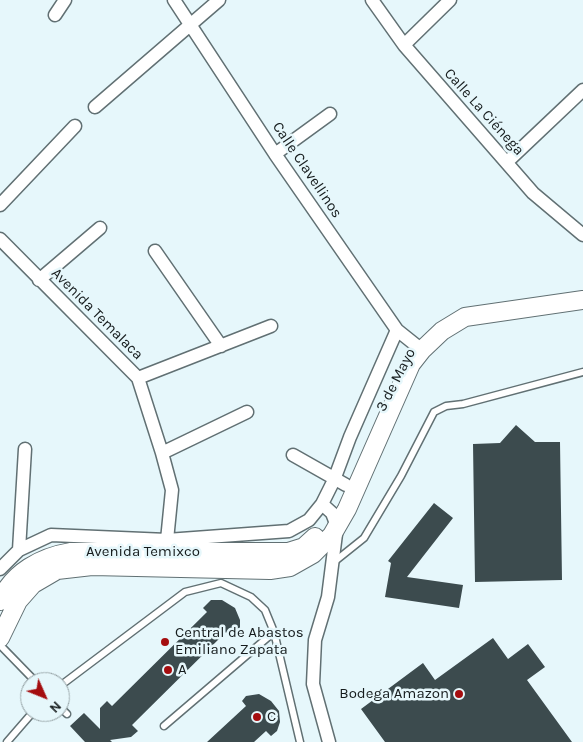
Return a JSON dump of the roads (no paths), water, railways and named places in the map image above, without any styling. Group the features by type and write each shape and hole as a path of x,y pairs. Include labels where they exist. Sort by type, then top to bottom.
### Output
{"main road":[{"name":"3 de Mayo","path":"304,547 317,535 330,514 340,482 395,376 430,329 453,314 480,304 583,290"},
{"path":"0,638 18,601 33,584 57,570 92,566 270,570 290,567 313,554 332,536 330,514 347,509 418,346 465,317 583,300"},
{"name":"Avenida Temixco","path":"0,601 3,594 29,566 49,556 71,552 254,553 288,552 304,547"}],"street":[{"path":"56,15 65,0"},
{"name":"Calle Clavellinos","path":"174,0 275,154 397,330 418,346"},
{"path":"95,107 219,0"},
{"name":"Calle La Ciénega","path":"372,0 404,45 533,193 583,235"},
{"path":"404,45 450,0"},
{"path":"507,162 583,90"},
{"path":"275,154 330,114"},
{"path":"0,205 75,126"},
{"path":"39,280 100,228"},
{"name":"Avenida Temalaca","path":"0,239 138,378 172,490 167,540"},
{"path":"155,251 221,346"},
{"path":"138,378 271,326"},
{"path":"292,455 340,482 350,437 397,330"},
{"path":"162,453 247,412"},
{"path":"19,550 25,449"},
{"path":"0,569 19,550 51,535 167,540 289,531 309,520 330,514 333,563 315,640 314,684 329,742"}],"lane":[{"path":"333,563 364,538 434,412 446,406 462,404 583,372"},
{"path":"70,678 185,592 221,583 251,597 265,610 274,632 298,741"},
{"path":"164,726 274,632"},
{"path":"0,645 26,672"},
{"path":"7,742 24,722"}],"place":[{"name":"Central de Abastos Emiliano Zapata","path":"165,642"},
{"name":"A","path":"168,670"},
{"name":"Bodega Amazon","path":"459,694"},
{"name":"C","path":"257,717"}]}
